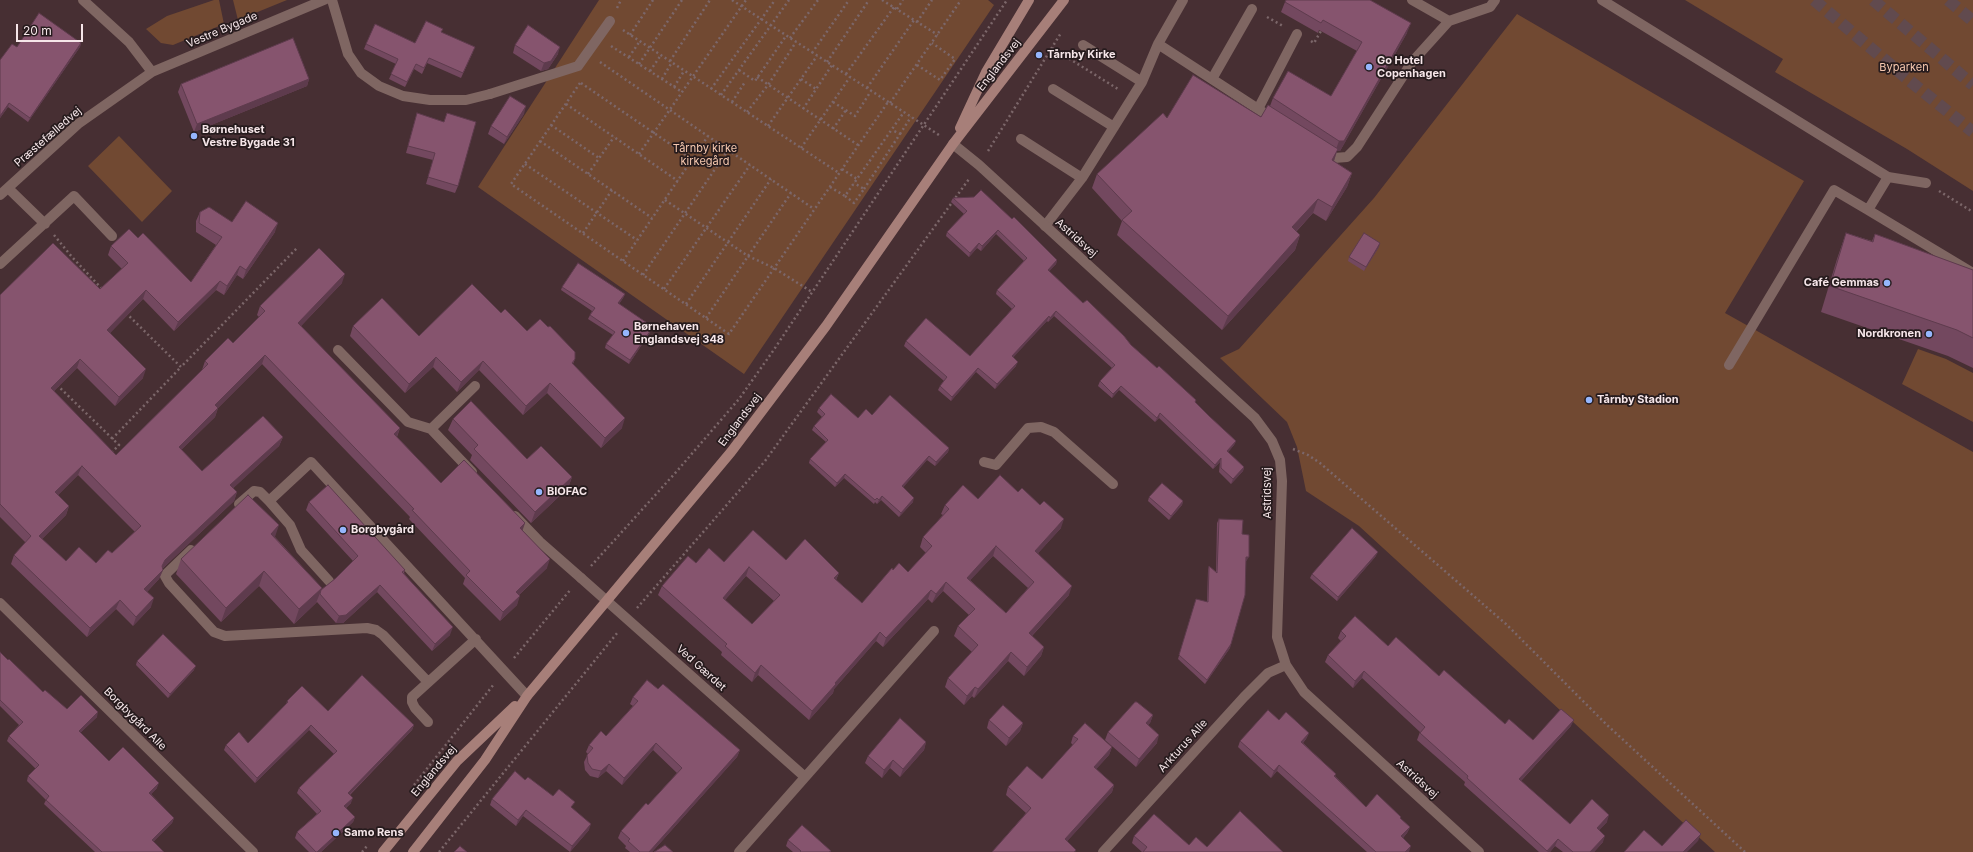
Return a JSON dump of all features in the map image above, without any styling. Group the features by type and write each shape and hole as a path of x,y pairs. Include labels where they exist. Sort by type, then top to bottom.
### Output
{"main road":[{"name":"Englandsvej","path":"953,144 986,72 1029,0"},
{"name":"Englandsvej","path":"414,852 486,760 527,696 606,599 731,452 826,326 953,144 1064,0"},
{"name":"Englandsvej","path":"384,852 457,761 527,696"}],"street":[{"path":"83,0 129,42 152,72"},
{"name":"Vestre Bygade","path":"152,72 324,0"},
{"path":"332,0 348,54 361,73 379,86 403,96 430,100 466,100 490,94 578,66 610,21"},
{"path":"1045,226 1082,178 1132,99 1142,82 1158,44 1183,0"},
{"path":"1412,0 1448,21"},
{"path":"1315,146 1334,158 1347,157 1357,147 1412,62 1448,21 1490,7 1495,0"},
{"path":"1602,0 1888,177 1926,183"},
{"path":"1212,79 1252,8"},
{"path":"1258,109 1297,34"},
{"path":"1158,44 1283,125"},
{"path":"1083,45 1142,82"},
{"name":"Præstefælledvej","path":"0,195 78,124 152,72"},
{"path":"1053,89 1114,127"},
{"path":"1021,139 1082,178"},
{"name":"Astridsvej","path":"953,144 979,165 1255,418 1272,441 1280,460 1282,481 1277,637 1286,665 1304,692 1479,852"},
{"path":"1868,210 1888,177"},
{"path":"8,188 45,224"},
{"path":"1729,365 1834,190 1973,273"},
{"path":"0,264 74,196 112,236"},
{"path":"338,350 408,422 431,429 480,480"},
{"path":"431,429 475,386"},
{"path":"984,462 996,465 1028,428 1041,427 1054,432 1112,484"},
{"path":"269,501 311,462 527,696"},
{"path":"233,510 254,491 260,492 290,525 301,550 329,581"},
{"name":"Ved Gærdet","path":"507,508 540,542 606,599 804,777"},
{"path":"199,542 167,573 166,576 169,583 214,632 225,636 367,628 376,630 383,635 428,682"},
{"name":"Borgbygård Alle","path":"0,603 253,852"},
{"path":"739,852 934,630"},
{"path":"428,722 415,708 412,702 415,694 476,639"},
{"name":"Arkturus Alle","path":"1103,852 1244,697 1268,673 1286,665"}],"path":[{"path":"630,35 653,0"},
{"path":"640,64 682,0"},
{"path":"662,79 710,0"},
{"path":"732,0 953,144"},
{"path":"639,154 746,0"},
{"path":"711,88 775,0"},
{"path":"721,95 790,0"},
{"path":"790,38 818,0"},
{"path":"812,53 849,0"},
{"path":"827,62 869,0"},
{"path":"882,0 938,35"},
{"path":"897,9 903,0"},
{"path":"917,22 932,0"},
{"path":"584,77 511,184 729,334 814,209 889,102 917,65 961,0"},
{"path":"409,791 504,671 581,578 739,399 773,351 1007,0"},
{"path":"846,74 894,7"},
{"path":"1252,8 1314,43 1321,31"},
{"path":"867,88 914,20"},
{"path":"610,21 839,174"},
{"path":"439,852 628,619 765,461 979,165 1063,30"},
{"path":"739,70 755,81 786,36"},
{"path":"629,57 640,41"},
{"path":"747,112 768,85 796,42"},
{"path":"607,43 682,92"},
{"path":"917,65 940,80 955,59 932,43"},
{"path":"1052,48 1132,99"},
{"path":"650,71 661,55"},
{"path":"768,126 817,56"},
{"path":"596,60 814,209"},
{"path":"803,109 832,65"},
{"path":"674,87 684,70"},
{"path":"757,77 858,146"},
{"path":"801,148 850,77"},
{"path":"801,79 816,89"},
{"path":"732,102 745,82"},
{"path":"580,83 692,159"},
{"path":"833,102 855,116 871,91"},
{"path":"566,104 678,181"},
{"path":"833,129 846,110"},
{"path":"845,196 904,112"},
{"path":"830,187 854,203 911,117"},
{"path":"551,125 599,158"},
{"path":"892,130 900,134"},
{"path":"623,261 708,136"},
{"path":"588,174 614,137"},
{"path":"540,141 652,218"},
{"path":"643,275 728,150"},
{"path":"525,164 637,240"},
{"path":"664,289 750,164"},
{"path":"842,169 857,179"},
{"path":"686,304 771,179"},
{"path":"854,183 864,189"},
{"path":"1926,183 1973,212"},
{"path":"583,233 612,190"},
{"path":"706,318 791,193"},
{"path":"665,200 727,243 748,256 774,268 812,292"},
{"path":"45,224 72,257 108,295"},
{"path":"112,439 180,367 297,248"},
{"path":"91,289 96,284"},
{"path":"124,311 180,367"},
{"path":"55,383 119,445 109,455"},
{"path":"1272,441 1308,455 1320,463 1506,624 1607,725 1745,852"},
{"path":"362,852 372,840"}],"green space":[{"path":"214,0 219,0 224,24 173,45 161,43 146,29 167,16"},
{"path":"233,0 287,0 238,20"},
{"name":"Tårnby kirke kirkegård","path":"599,0 988,0 994,5 744,374 478,187"},
{"name":"Byparken","path":"1685,0 1973,0 1973,191 1907,149 1775,72 1783,59"},
{"name":"Tårnby Stadion","path":"1517,14 1804,181 1725,313 1973,452 1973,852 1715,852 1359,526 1306,491 1297,447 1287,422 1220,358 1239,349 1374,198"},
{"path":"119,136 172,191 142,222 88,166"},
{"path":"1918,349 1946,359 1973,373 1973,422 1902,384"}],"building":[{"name":"Go Hotel Copenhagen","path":"1286,0 1370,0 1411,23 1344,141 1339,141 1273,98 1288,71 1331,96 1362,42 1323,20 1321,23 1285,2"},
{"path":"39,13 81,43 30,118 9,103 0,116 0,60 12,44 17,47"},
{"path":"426,21 443,29 441,32 475,47 463,73 429,58 424,68 416,64 407,82 391,74 398,59 366,44 375,24 415,43"},
{"path":"528,25 560,47 551,61 544,63 515,45"},
{"path":"293,38 309,79 197,124 181,84"},
{"path":"1193,75 1261,117 1268,105 1338,149 1332,160 1352,173 1332,207 1318,199 1292,227 1300,235 1228,316 1122,220 1132,211 1097,174 1163,113 1167,118"},
{"path":"510,96 526,106 507,137 491,126"},
{"path":"417,113 444,122 447,113 476,122 458,186 428,177 435,153 408,146"},
{"path":"981,190 1012,219 1014,217 1057,260 1048,270 1083,303 1087,300 1124,336 1131,345 1157,368 1159,366 1196,400 1195,402 1236,441 1227,451 1244,467 1233,479 1221,468 1221,458 1215,465 1160,413 1157,418 1121,386 1113,394 1100,381 1115,365 1056,311 1050,318 1049,316 1012,356 1018,362 997,384 978,368 952,397 940,386 947,377 906,341 926,318 970,356 1015,306 997,290 1027,258 998,230 982,246 979,243 970,253 947,232 967,211 953,198 974,197"},
{"path":"246,201 278,223 246,270 240,266 227,286 220,281 178,322 146,290 107,330 146,369 119,397 80,359 51,388 116,455 208,364 205,361 228,338 233,343 265,311 260,306 319,248 345,274 298,323 400,428 394,434 441,483 464,460 525,523 520,528 550,559 516,592 520,596 503,612 466,575 470,571 412,510 414,509 265,355 215,405 218,408 179,447 202,471 263,416 283,437 230,485 237,492 165,560 162,566 163,570 144,589 154,598 136,617 120,600 90,628 14,555 31,536 0,504 0,295 53,243 100,289 128,263 111,246 129,229 138,238 143,233 191,282 222,237 199,223 200,212 209,207 232,222","holes":["82,466 141,526 112,553 108,550 96,563 79,547 66,561 39,536 69,506 55,492"]},
{"path":"1364,233 1380,243 1366,267 1349,257"},
{"path":"1846,233 1873,242 1875,234 1973,270 1973,338 1957,330 1830,286"},
{"path":"578,263 625,294 618,303 653,327 630,360 606,344 615,332 590,315 595,308 562,287"},
{"path":"472,284 501,313 505,309 527,331 540,319 548,327 550,326 575,352 575,359 572,363 625,418 605,438 550,383 526,406 483,361 461,382 436,357 409,384 353,326 382,298 419,336"},
{"path":"831,394 858,418 866,409 872,415 890,395 949,448 936,462 929,456 902,486 914,498 901,513 882,496 879,500 877,498 875,500 845,474 837,483 810,459 828,440 814,426 825,414 819,408"},
{"path":"471,401 527,459 541,446 572,477 535,512 474,449 478,445 453,419"},
{"path":"1000,475 1018,492 1022,488 1040,505 1044,501 1064,519 1035,551 1072,586 1029,633 1044,647 1027,667 1011,652 978,689 975,687 967,696 948,678 978,645 958,626 975,609 946,582 936,594 931,590 886,638 880,632 812,711 761,665 755,673 725,646 727,644 662,586 688,556 696,563 709,548 724,562 753,530 786,560 805,539 839,573 834,578 862,603 892,568 893,570 899,563 908,572 932,546 923,537 949,509 945,505 963,485 978,499","holes":["996,546 1034,582 1006,613 967,578","749,567 780,595 752,624 723,598"]},
{"path":"1162,483 1183,501 1171,516 1149,497"},
{"path":"328,485 405,570 402,572 453,627 435,644 380,585 346,615 339,616 320,594 321,590 336,578 358,556 309,502"},
{"path":"248,495 279,525 271,534 322,588 299,609 264,571 226,608 181,559"},
{"path":"1219,519 1243,520 1242,534 1249,535 1249,557 1246,557 1245,595 1231,644 1207,680 1179,655 1196,599 1208,602 1209,566 1217,573"},
{"path":"1352,528 1378,552 1338,597 1312,574"},
{"path":"1355,616 1388,646 1396,637 1439,676 1444,670 1505,724 1509,719 1533,740 1561,709 1574,720 1519,779 1570,824 1592,799 1609,815 1597,828 1605,836 1590,852 1573,852 1558,839 1547,851 1420,733 1425,727 1364,671 1355,681 1328,655 1346,636 1341,631"},
{"path":"163,634 196,666 170,694 137,661"},
{"path":"0,652 43,692 45,690 67,709 81,695 98,712 79,731 109,761 123,747 159,783 149,793 174,818 152,840 164,852 102,852 46,800 49,796 28,776 39,765 9,736 23,722 0,700"},
{"path":"362,675 414,725 348,793 353,798 344,806 355,817 316,852 297,832 321,811 299,788 337,751 311,725 257,778 226,745 239,732 248,743 302,686 328,711"},
{"path":"647,680 658,689 663,684 740,750 649,852 640,852 628,841 630,839 621,831 646,803 648,805 682,768 656,743 624,778 609,764 601,771 592,769 588,763 587,755 593,748 589,745 601,731 606,736 638,701 633,697"},
{"path":"1135,702 1153,715 1146,723 1159,735 1139,759 1108,732"},
{"path":"1003,705 1023,723 1009,738 989,720"},
{"path":"1268,710 1279,720 1286,712 1309,733 1301,742 1336,774 1334,776 1366,807 1377,794 1410,827 1401,836 1411,846 1405,852 1376,852 1279,765 1274,771 1240,741"},
{"path":"900,718 926,742 903,769 893,760 884,770 868,756"},
{"path":"1085,723 1112,747 1094,767 1114,785 1065,839 1076,850 1074,852 992,852 1031,808 1008,787 1027,766 1042,779 1078,739 1073,736"},
{"path":"515,771 525,780 528,777 553,796 559,789 575,802 571,807 591,824 572,846 526,810 518,820 492,799"},
{"path":"1240,811 1283,852 1143,852 1147,847 1134,836 1154,814 1189,845 1196,837 1207,847"},
{"path":"1686,820 1701,834 1683,852 1624,852 1644,830 1662,846"},
{"path":"802,825 831,851 800,852 801,851 788,840"},
{"path":"665,845 673,852 654,852"},
{"path":"460,846 467,852 454,852"}],"tunnel":[{"path":"1814,0 1973,132"},
{"path":"1873,0 1973,85"},
{"path":"1948,0 1973,21"}],"place":[{"name":"Tårnby Kirke","path":"1039,55"},
{"name":"Go Hotel Copenhagen","path":"1369,67"},
{"name":"Børnehuset Vestre Bygade 31","path":"194,136"},
{"name":"Café Gemmas","path":"1887,283"},
{"name":"Børnehaven Englandsvej 348","path":"626,333"},
{"name":"Nordkronen","path":"1929,334"},
{"name":"Tårnby Stadion","path":"1589,400"},
{"name":"BIOFAC","path":"539,492"},
{"name":"Borgbygård","path":"343,530"},
{"name":"Samo Rens","path":"336,833"}]}
